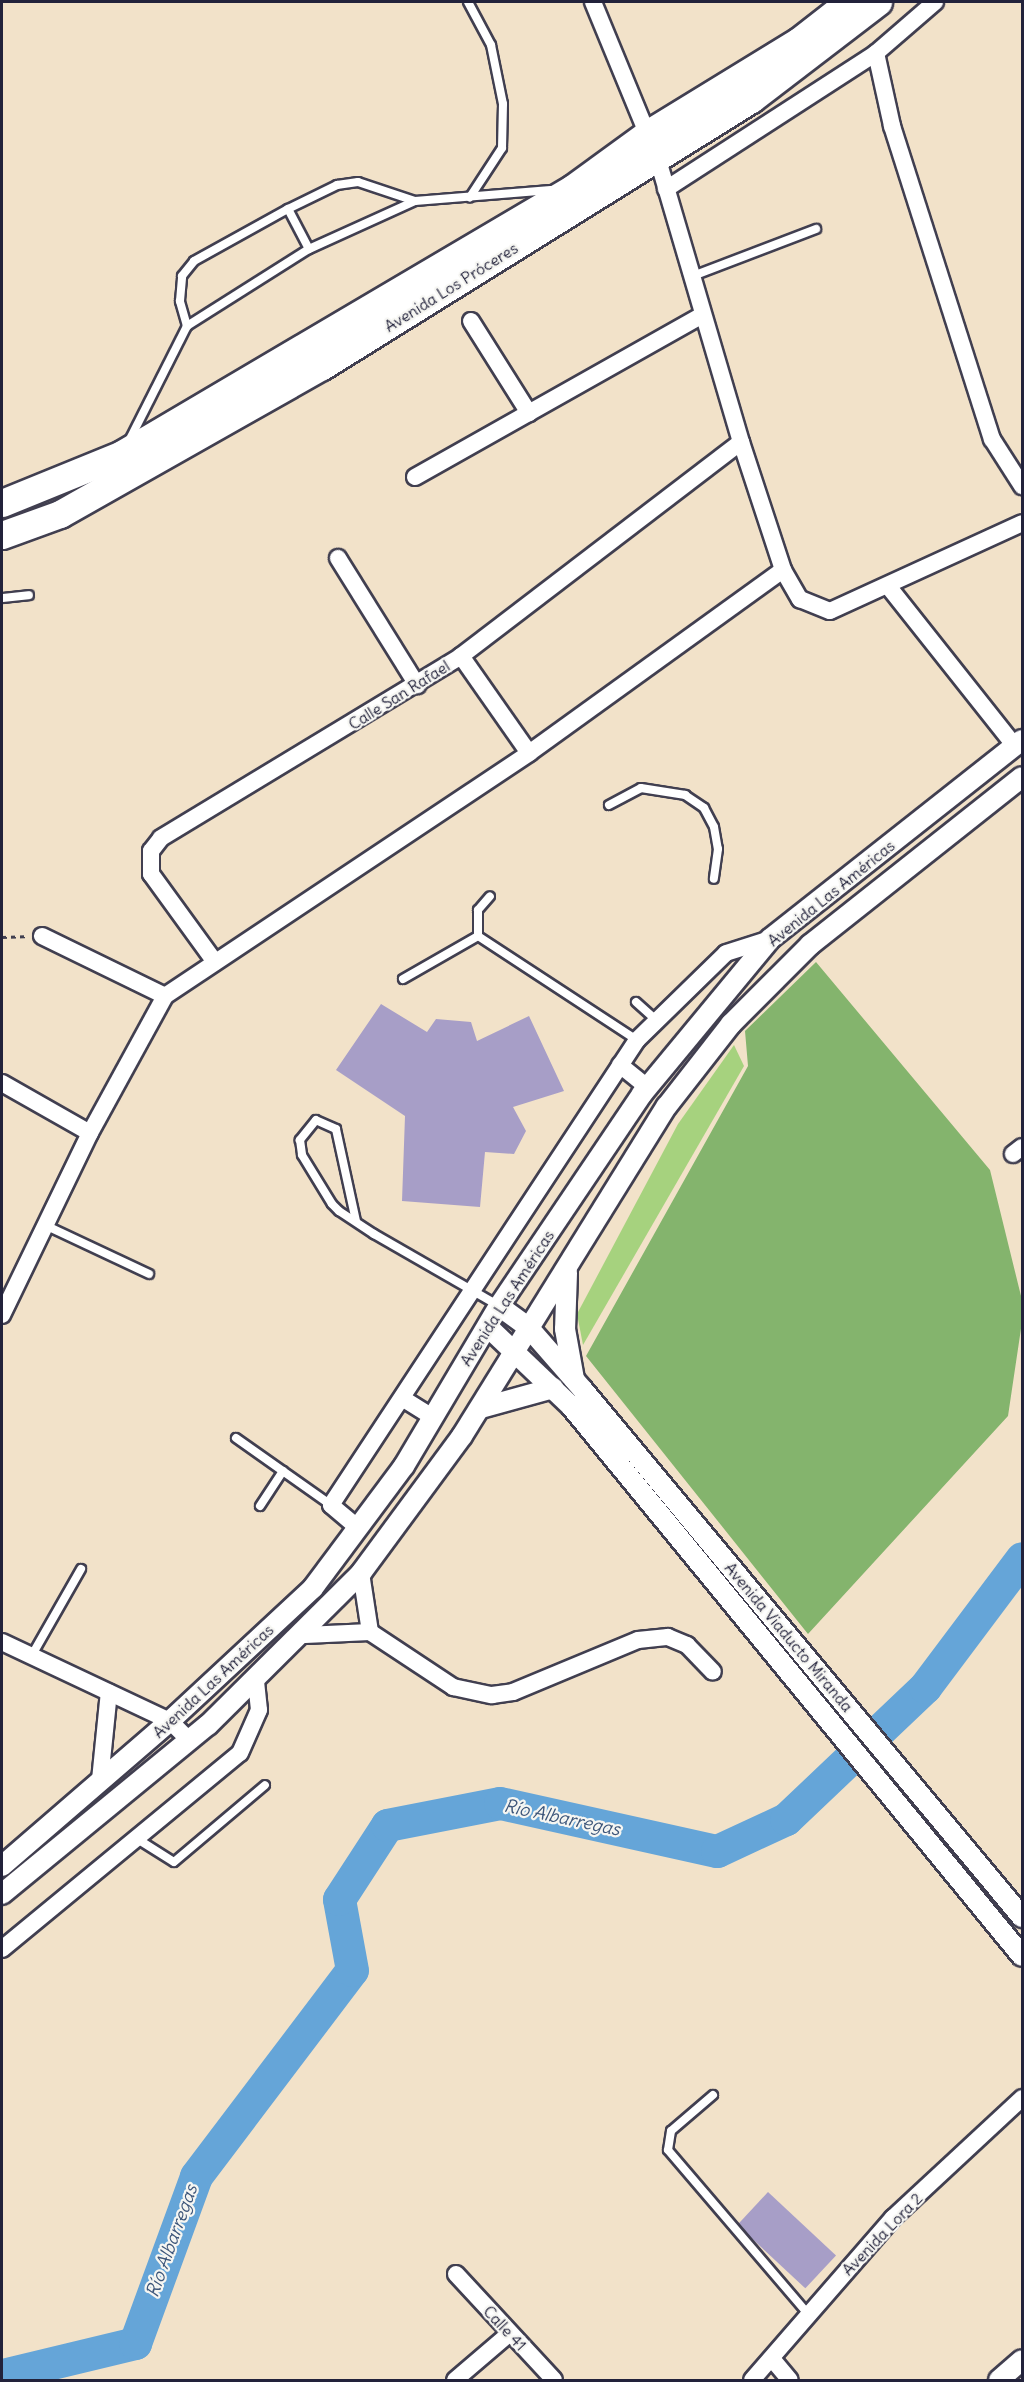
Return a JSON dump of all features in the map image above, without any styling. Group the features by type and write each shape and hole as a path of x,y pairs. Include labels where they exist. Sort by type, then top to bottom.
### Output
{"highway":[{"name":"Avenida Los Próceres","path":"2,503 122,454 573,188 647,134 799,42 849,2"},
{"name":"Avenida Los Próceres","path":"2,535 60,514 322,366 658,160 751,99 878,2"}],"street":[{"path":"593,2 658,160 690,277 741,442 783,570 800,599 817,610 830,611 1023,523"},
{"path":"666,189 876,53 935,2"},
{"path":"876,53 892,126 992,439 1023,486"},
{"path":"415,477 703,315"},
{"path":"471,321 529,413"},
{"name":"Calle San Rafael","path":"215,962 151,874 151,851 161,838 417,685 461,656 741,442"},
{"path":"338,558 417,685"},
{"path":"2,1315 7,1293 45,1225 90,1133 165,996 529,753 783,570"},
{"path":"888,586 1019,743"},
{"path":"461,656 529,753"},
{"name":"Avenida Las Américas","path":"2,1866 170,1721 313,1588 404,1466 431,1416 499,1306 647,1087 770,939 1019,743"},
{"name":"Avenida Las Américas","path":"2,1894 189,1740 305,1635 361,1573 481,1408 567,1273 667,1106 731,1024 810,945 1023,777"},
{"path":"42,936 165,996"},
{"path":"357,1527 331,1506 471,1287 637,1040 726,953 770,939"},
{"path":"620,1065 647,1087"},
{"path":"2,1083 90,1133"},
{"path":"567,1273 565,1329 578,1384"},
{"name":"Avenida Viaducto Miranda","path":"499,1306 530,1328 1023,1917"},
{"name":"Avenida Viaducto Miranda","path":"488,1327 517,1352 570,1406 1023,1956"},
{"path":"481,1408 553,1388"},
{"path":"402,1398 431,1416"},
{"path":"361,1573 370,1632"},
{"path":"305,1635 370,1632 472,1693 513,1692 638,1640 668,1637 687,1645 713,1672"},
{"path":"2,1642 170,1721 189,1740"},
{"path":"2,1949 139,1840 240,1753 259,1710 256,1680"},
{"path":"100,1780 109,1692"},
{"name":"Avenida Lora 2","path":"752,2380 773,2360 893,2218 1023,2098"},
{"name":"Calle 41","path":"456,2274 554,2380"},
{"path":"455,2380 510,2333"},
{"path":"773,2360 790,2380"},
{"path":"999,2380 1023,2360"}],"lane":[{"path":"468,2 491,45 503,104 502,148 470,197"},
{"path":"187,326 180,301 182,276 194,261 288,209 337,185 358,182 415,201"},
{"path":"122,454 187,326 309,249 385,210 415,201 573,188"},
{"path":"288,209 309,249"},
{"path":"690,277 816,229"},
{"path":"2,598 30,595"},
{"path":"609,805 641,788 685,795 704,808 714,827 718,849 714,879"},
{"path":"478,936 478,910 490,896"},
{"path":"403,979 478,936"},
{"path":"478,936 637,1040"},
{"path":"636,1002 656,1020"},
{"path":"356,1221 336,1129 316,1120 300,1140 302,1155 323,1194 356,1221 471,1287 499,1306"},
{"path":"45,1225 149,1274"},
{"path":"236,1438 331,1506"},
{"path":"260,1506 283,1471"},
{"path":"32,1655 81,1569"},
{"path":"139,1840 165,1860 185,1857 265,1785"},
{"path":"713,2095 671,2131 668,2150 810,2315"}],"path":[{"path":"2,937 42,936"}],"green space":[{"path":"816,962 990,1170 1022,1300 1022,1322 1008,1416 808,1634 586,1356 748,1066 745,1031"},
{"path":"734,1045 744,1066 583,1345 577,1314 678,1124"}],"building":[{"path":"381,1004 427,1032 436,1019 471,1022 477,1041 529,1016 564,1091 513,1107 526,1131 514,1154 485,1152 480,1207 402,1201 405,1116 336,1070"},
{"path":"768,2192 836,2255 805,2288 737,2225"}],"waterway":[{"name":"Río Albarregas","path":"2,2375 135,2343 196,2176 352,1970 339,1899 387,1825 500,1803 717,1851 786,1819 925,1687 1022,1558"}]}
